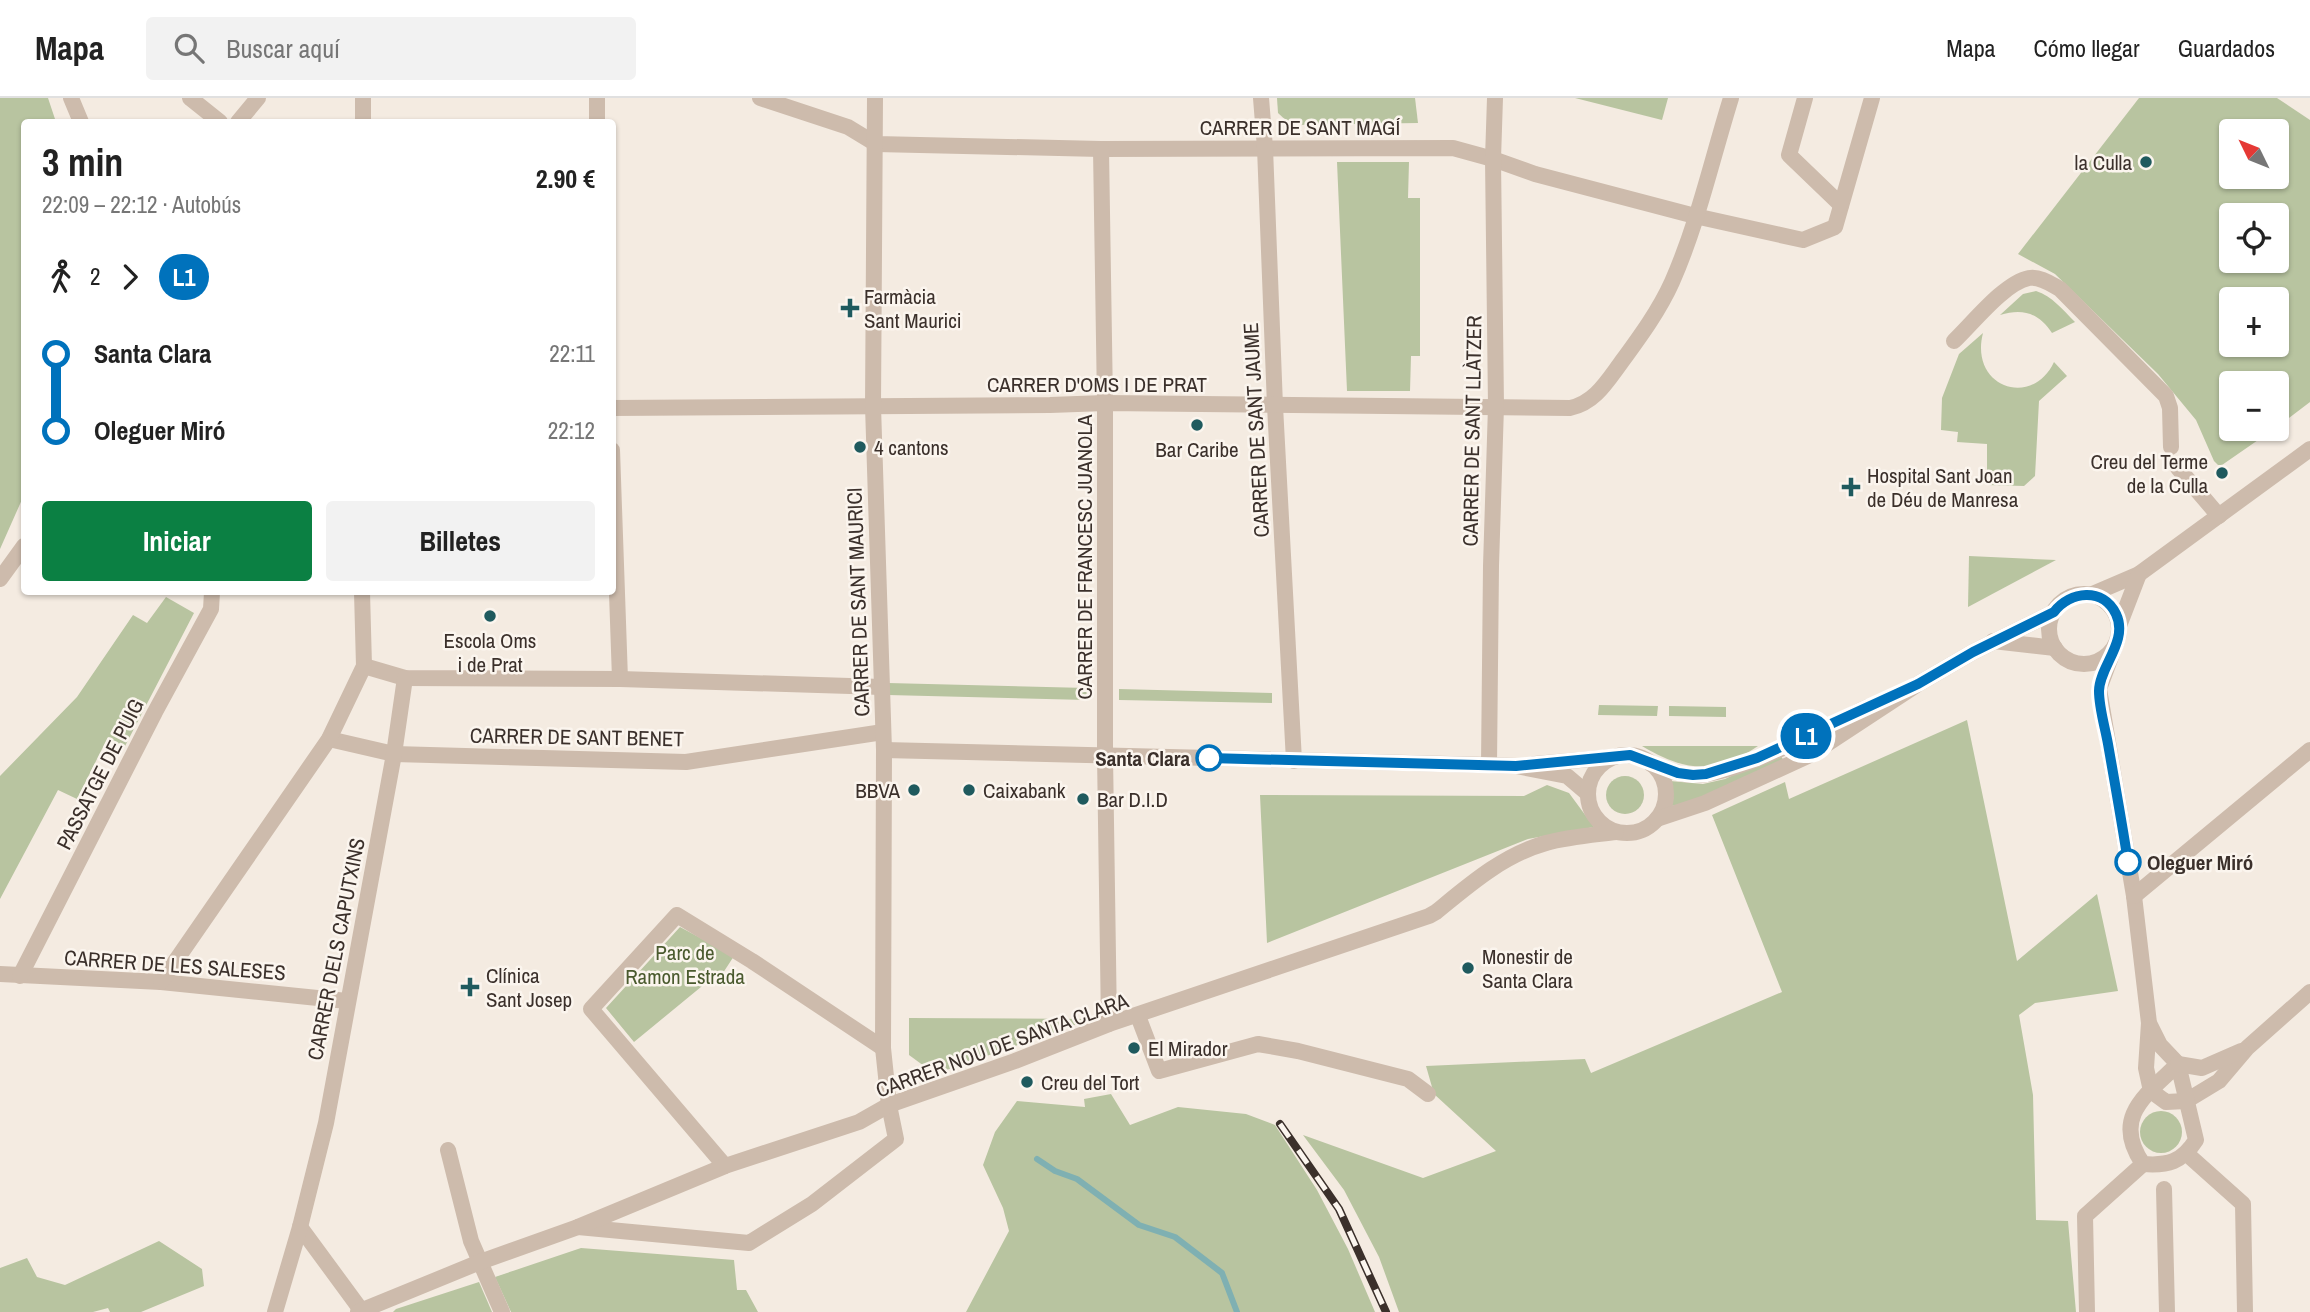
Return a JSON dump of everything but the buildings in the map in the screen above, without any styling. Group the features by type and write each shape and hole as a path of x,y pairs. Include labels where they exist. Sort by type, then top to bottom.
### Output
{"street":[{"path":"71,98 80,119"},
{"path":"191,98 216,119"},
{"path":"240,119 258,98"},
{"path":"363,98 363,119"},
{"path":"597,98 597,119"},
{"name":"CARRER DE SANT MAGÍ","path":"760,98 848,127 876,144 1101,149 1453,148 1535,174 1695,216 1803,240 1835,227 1841,205"},
{"name":"CARRER DE SANT MAURICI","path":"578,1227 749,1243 812,1204 896,1139 889,1105 883,1048 884,750 873,406 875,98"},
{"name":"CARRER DE SANT JAUME","path":"1261,98 1294,761"},
{"name":"CARRER DE SANT LLÀTZER","path":"1489,765 1496,406 1493,159 1495,98"},
{"path":"1695,216 1731,98"},
{"path":"1805,98 1789,155 1841,205 1872,98"},
{"name":"CARRER DE FRANCESC JUANOLA","path":"1101,149 1109,1024"},
{"name":"CARRER D'OMS I DE PRAT","path":"616,408 1105,403 1570,408 1580,406 1602,388 1651,321 1671,284 1695,216"},
{"path":"1954,341 1997,298 2013,286 2030,278 2044,280 2060,289 2166,396 2170,408 2171,447"},
{"path":"2090,594 2139,574 2310,449"},
{"path":"2178,468 2218,516"},
{"path":"0,579 21,550"},
{"path":"616,552 621,679"},
{"path":"2139,574 2099,689 2134,896 2150,1023 2146,1068 2151,1091 2166,1102 2189,1107"},
{"path":"2099,689 2055,648 2049,630 2054,612 2070,597 2090,594 2110,605 2117,615 2119,626"},
{"name":"PASSATGE DE PUIG","path":"20,975 211,609 212,595"},
{"path":"161,982 328,739 363,666 362,595"},
{"path":"1619,756 1611,758 1597,769 1587,793 1590,810 1608,829 1616,832 1639,832 1657,819 1705,803 1810,755 1918,684 1993,641 2054,612"},
{"path":"1993,641 2055,648"},
{"path":"2072,662 2092,663 2101,660 2115,646"},
{"path":"363,666 405,678 621,679 882,687"},
{"name":"CARRER DELS CAPUTXINS","path":"275,1312 326,1123 394,754 405,678"},
{"path":"884,750 1516,766 1619,756 1636,757 1685,775 1719,772 1757,758 1918,684"},
{"name":"CARRER DE SANT BENET","path":"328,739 394,754 686,762 883,732"},
{"path":"2134,896 2310,750"},
{"path":"1651,764 1660,774 1666,793 1664,807 1657,819"},
{"path":"1516,766 1567,776 1587,793"},
{"name":"CARRER NOU DE SANTA CLARA","path":"359,1311 578,1227 725,1166 859,1122 889,1105 1015,1061 1109,1024 1429,916 1485,873 1531,848 1574,837 1616,832"},
{"path":"725,1166 591,1009 677,915 883,1048"},
{"name":"CARRER DE LES SALESES","path":"0,974 161,982 347,1001"},
{"path":"2189,1107 2219,1081 2247,1048 2310,992"},
{"path":"1138,1016 1159,1071 1258,1044 1298,1051 1408,1079 1429,1094"},
{"path":"2087,1312 2085,1216 2143,1164 2171,1163 2187,1154 2196,1140 2178,1063 2161,1045 2150,1023"},
{"path":"2178,1063 2202,1068 2247,1048"},
{"path":"2143,1164 2133,1149 2129,1130 2132,1113 2178,1063"},
{"path":"448,1150 471,1241 502,1312"},
{"path":"2187,1154 2243,1204 2245,1312"},
{"path":"2164,1189 2167,1312"},
{"path":"300,1227 359,1311"}],"green space":[{"path":"0,98 48,98 55,119 21,119 21,502 0,549"},
{"path":"1277,98 1415,98 1418,123 1291,125 1278,113"},
{"path":"1575,98 1668,98 1662,120"},
{"name":"la Culla","path":"2139,98 2277,98 2310,120 2310,402 2289,418 2289,371 2219,371 2219,441 2257,441 2222,465 2214,461 2196,420 2158,374 2055,274 2018,254"},
{"path":"1337,162 1409,162 1408,198 1420,198 1420,356 1411,356 1410,391 1347,391"},
{"path":"2036,291 2052,300 2075,322 2052,333 2042,321 2030,314 2016,312 2000,315 2023,294"},
{"path":"1983,333 1981,352 1985,367 1994,378 2005,385 2018,388 2032,385 2044,376 2054,362 2067,376 2039,401 2035,476 2024,486 1987,485 1987,444 1957,442 1958,432 1941,430 1942,398 1959,354"},
{"path":"1969,556 2056,560 1968,607"},
{"path":"166,597 194,613 124,748 108,737 77,799 58,790 0,899 0,776 77,697 133,615 147,623"},
{"path":"888,683 1087,688 1086,700 888,695"},
{"path":"1119,689 1272,693 1272,703 1119,700"},
{"path":"1599,705 1658,706 1657,716 1598,715"},
{"path":"1669,706 1726,707 1726,717 1669,716"},
{"path":"1967,720 2017,961 2097,894 2118,991 2035,1003 2019,1015 2033,1095 2036,1220 2068,1221 2076,1312 1399,1312 1379,1257 1344,1190 1303,1135 1423,1178 1496,1151 1434,1094 1426,1066 1585,1059 1591,1073 1782,992 1712,815 1785,782 1789,799"},
{"path":"1642,746 1758,746 1728,762 1700,767 1673,761"},
{"path":"1779,753 1784,761 1685,804 1671,806 1670,781 1703,784 1725,779"},
{"path":"1625,776 1639,781 1644,795 1639,809 1625,814 1611,809 1606,795 1611,781"},
{"path":"1547,785 1569,793 1594,827 1528,839 1267,943 1260,795 1524,796"},
{"name":"Parc de Ramon Estrada","path":"680,927 734,956 721,976 718,973 634,1042 606,1008"},
{"path":"909,1018 1092,1019 935,1074 909,1055"},
{"path":"1111,1094 1130,1125 1178,1107 1246,1114 1275,1125 1317,1190 1348,1249 1375,1312 966,1312 1009,1231 1003,1208 983,1165 995,1132 1017,1101 1085,1107 1084,1099"},
{"path":"2161,1111 2176,1117 2182,1132 2176,1147 2161,1153 2146,1147 2140,1132 2146,1117"},
{"path":"159,1241 202,1269 204,1286 141,1312 110,1312 108,1308 93,1312 0,1312 0,1268 27,1258 37,1277 65,1285"},
{"path":"581,1248 734,1260 737,1290 746,1290 758,1312 511,1312 495,1277"},
{"path":"479,1282 492,1312 393,1312 396,1309"}],"waterway":[{"path":"1037,1159 1055,1171 1077,1179 1139,1225 1175,1237 1222,1273 1237,1312"}],"railway":[{"path":"1280,1124 1339,1209 1386,1312"}],"bus line":[{"name":"L1","path":"1209,758 1516,766 1630,755 1685,775 1719,772 1757,758 1918,684 1993,641 2054,612 2070,597 2090,594 2110,605 2117,615 2119,626 2119,636 2099,689 2128,862"}],"place":[{"name":"la Culla","path":"2146,162"},
{"name":"Farmàcia Sant Maurici","path":"850,308"},
{"name":"Bar Caribe","path":"1197,425"},
{"name":"4 cantons","path":"860,447"},
{"name":"Creu del Terme de la Culla","path":"2222,473"},
{"name":"Hospital Sant Joan de Déu de Manresa","path":"1851,487"},
{"name":"Escola Oms i de Prat","path":"490,616"},
{"name":"Santa Clara","path":"1209,758"},
{"name":"BBVA","path":"914,790"},
{"name":"Caixabank","path":"969,790"},
{"name":"Bar D.I.D","path":"1083,799"},
{"name":"Oleguer Miró","path":"2128,862"},
{"name":"Monestir de Santa Clara","path":"1468,968"},
{"name":"Clínica Sant Josep","path":"470,987"},
{"name":"El Mirador","path":"1134,1048"},
{"name":"Creu del Tort","path":"1027,1082"}]}
